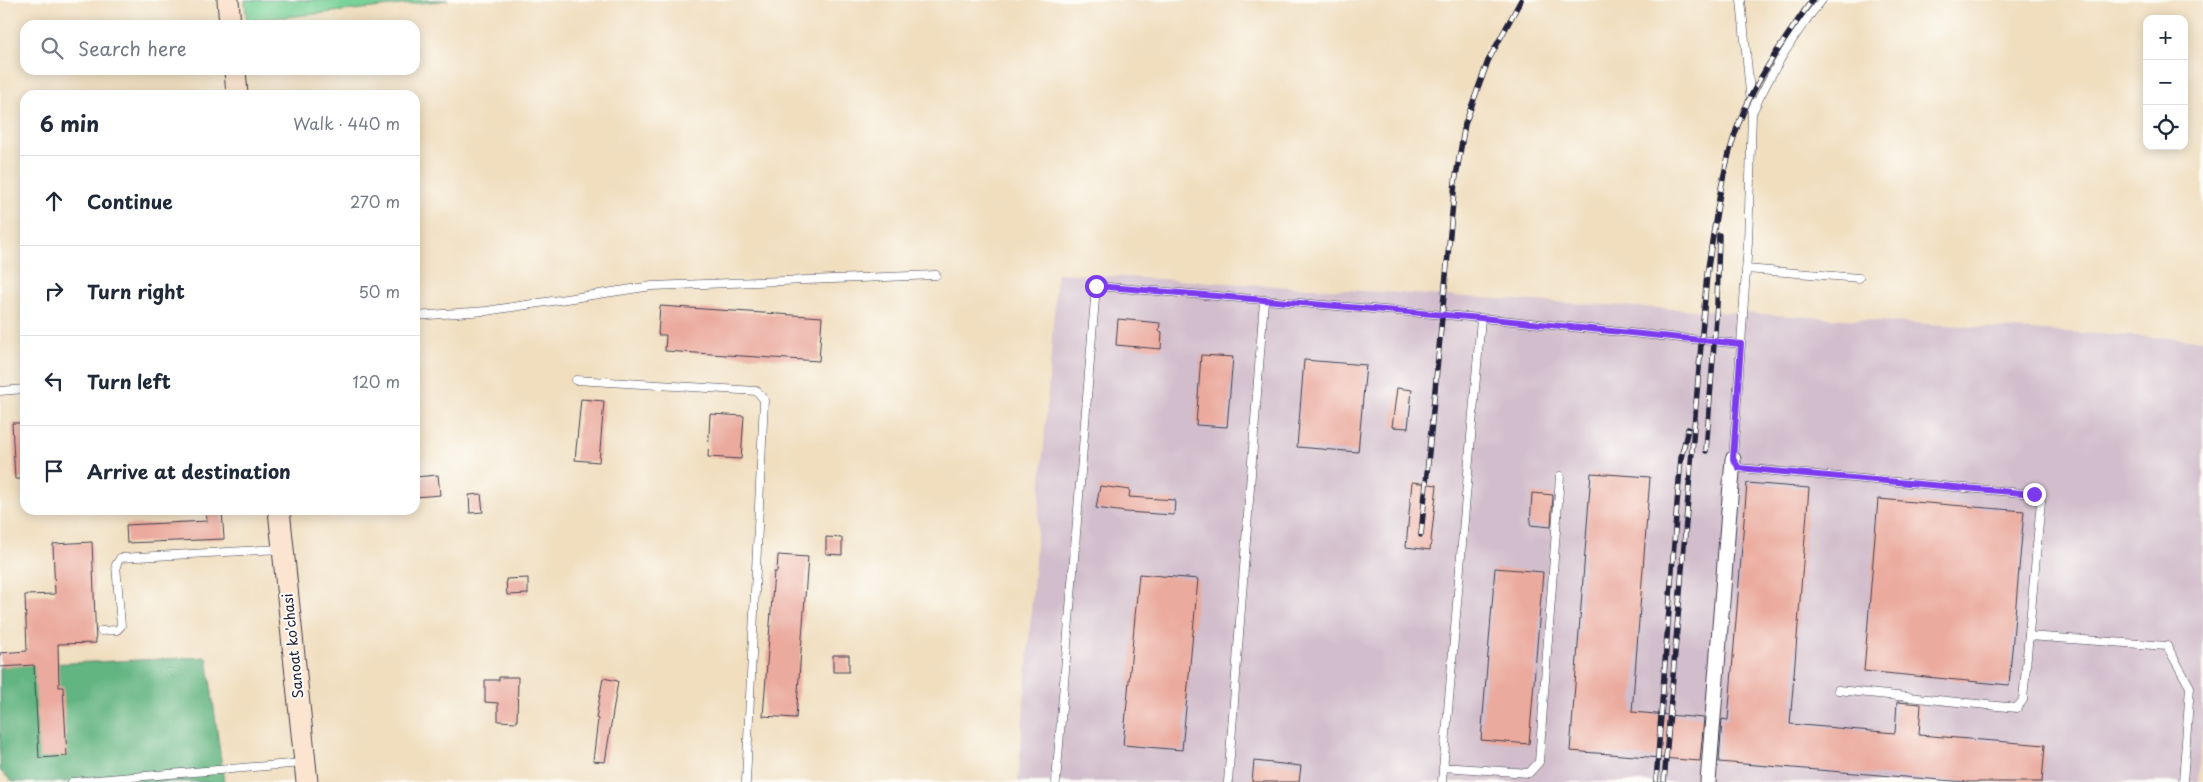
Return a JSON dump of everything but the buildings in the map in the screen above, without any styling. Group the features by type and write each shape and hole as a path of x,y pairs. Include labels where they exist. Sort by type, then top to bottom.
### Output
{"main road":[{"path":"228,0 230,20"},
{"path":"235,75 237,90"},
{"name":"Sanoat ko'chasi","path":"280,515 306,773"}],"street":[{"path":"1708,782 1733,459"}],"lane":[{"path":"1741,0 1752,113 1746,269 1733,459 1739,468 2034,494 2041,501 2023,700 2017,708 1838,690"},
{"path":"1752,113 1771,73 1804,21 1822,0"},
{"path":"1746,269 1859,278"},
{"path":"420,316 486,311 652,286 936,275"},
{"path":"1056,782 1096,286 1481,318 1741,344"},
{"path":"1228,782 1264,300"},
{"path":"1442,782 1481,318"},
{"path":"576,380 757,391 764,400 746,782"},
{"path":"0,391 20,389"},
{"path":"1443,767 1529,772 1539,762 1560,476"},
{"path":"101,631 117,630 121,626 116,565 120,558 283,548"},
{"path":"2029,636 2167,646 2190,687 2183,782"},
{"path":"72,782 306,773"}],"shaded area":[{"path":"1057,273 2203,340 2203,722 2198,782 1018,782"}],"green space":[{"path":"245,0 448,0 257,20 247,20"},
{"path":"207,657 224,782 13,782 0,771 0,666"}],"railway":[{"path":"1421,535 1455,182 1465,124 1488,61 1521,0"},
{"path":"1664,782 1707,274 1719,198 1732,143 1745,108 1771,60 1812,0"},
{"path":"1706,451 1717,304 1719,235"},
{"path":"1656,782 1681,458 1688,429"}],"route":[{"path":"1096,286 1481,318 1741,344 1733,459 1739,468 2034,494"}]}
